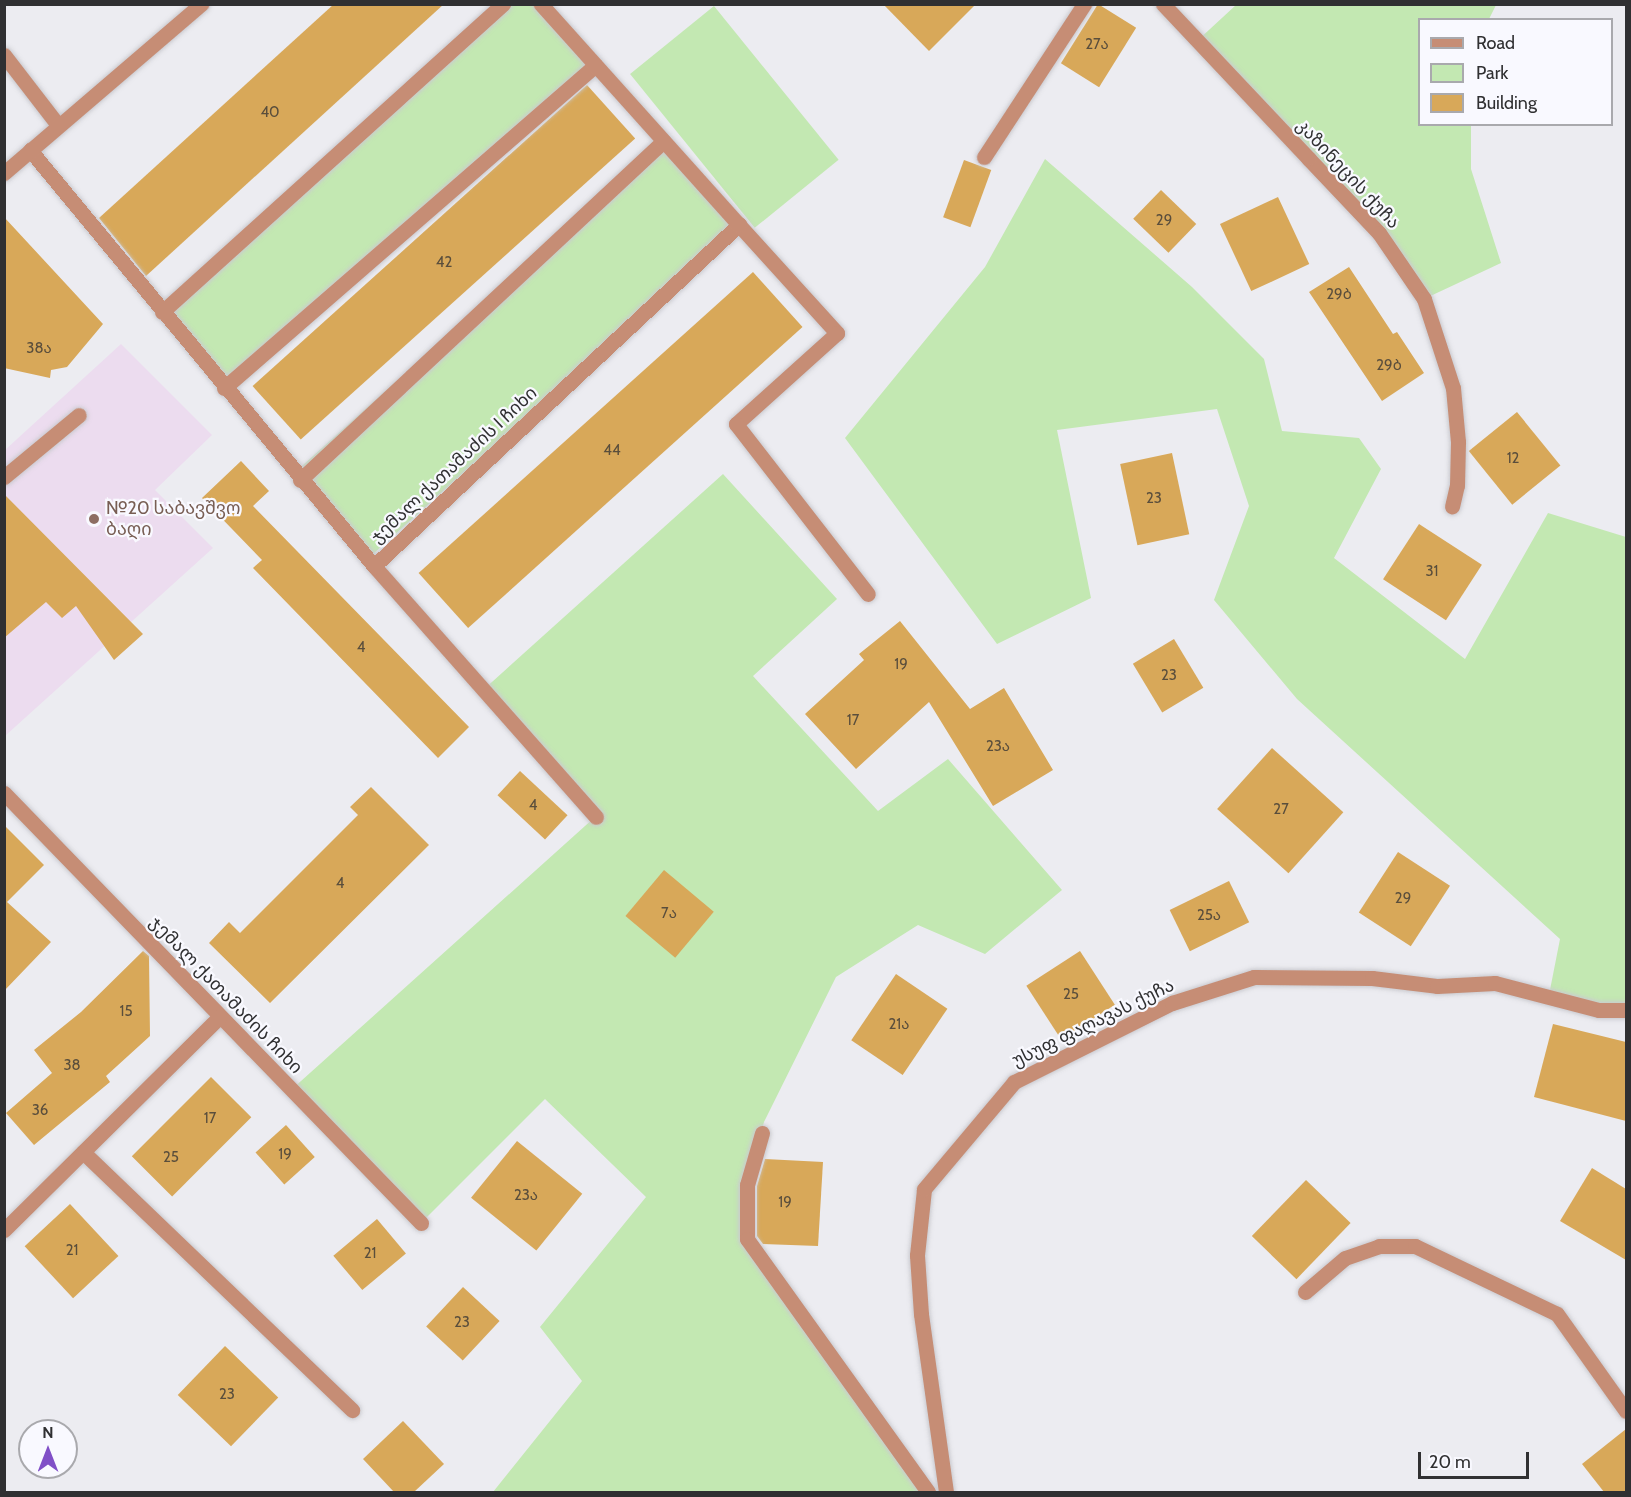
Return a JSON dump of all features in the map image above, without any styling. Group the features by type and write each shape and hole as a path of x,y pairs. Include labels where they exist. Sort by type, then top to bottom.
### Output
{"street":[{"path":"4,173 201,4"},
{"path":"162,312 503,4"},
{"path":"541,4 837,333 736,424 868,594"},
{"path":"984,157 1084,4"},
{"name":"კაზინეცის ქუჩა","path":"1162,4 1378,233 1424,299 1453,388 1458,442 1457,485 1452,506"},
{"path":"4,55 58,125"},
{"path":"224,388 595,64"},
{"path":"300,480 663,141"},
{"name":"ჯემალ ქათამაძის I ჩიხი","path":"30,150 300,480 374,566 738,225"},
{"path":"4,477 79,415"},
{"path":"374,566 596,817"},
{"name":"ჯემალ ქათამაძის ჩიხი","path":"4,793 421,1223"},
{"name":"უსუფ ფაღავას ქუჩა","path":"946,1492 921,1314 917,1255 924,1190 1014,1082 1172,1003 1254,977 1372,978 1437,986 1495,983 1599,1010 1626,1010"},
{"path":"4,1230 219,1017"},
{"path":"762,1133 747,1185 747,1239 928,1492"},
{"path":"83,1152 352,1410"},
{"path":"1305,1292 1345,1258 1379,1246 1415,1246 1557,1314 1626,1411"}],"shaded area":[{"name":"№20 საბავშვო ბაღი","path":"121,344 212,435 155,490 213,548 5,736 5,450"}],"green space":[{"path":"503,5 541,5 595,65 224,388 162,312"},
{"path":"1236,5 1496,5 1490,18 1418,18 1418,126 1471,126 1471,169 1501,263 1424,299 1378,233 1197,41"},
{"path":"714,6 839,160 755,228 630,74"},
{"path":"663,141 739,225 371,556 296,472"},
{"path":"1045,159 1192,287 1264,359 1282,431 1359,438 1381,469 1334,558 1465,659 1548,513 1626,537 1626,1010 1549,995 1560,939 1297,699 1214,600 1249,506 1217,409 1057,430 1091,598 997,644 845,438 985,267"},
{"path":"723,474 837,599 753,676 878,811 948,759 1062,890 985,954 918,925 836,977 764,1122 747,1185 747,1239 928,1492 493,1492 582,1381 540,1327 646,1197 545,1099 421,1223 291,1090 595,817 482,691"}],"building":[{"path":"334,4 444,4 146,276 99,218"},
{"path":"883,4 976,4 929,51"},
{"path":"1098,4 1136,28 1099,87 1061,63"},
{"path":"587,85 635,139 301,440 253,386"},
{"path":"964,160 991,170 970,227 943,217"},
{"path":"1161,190 1196,224 1168,253 1133,219"},
{"path":"1278,197 1309,264 1251,291 1220,224"},
{"path":"4,217 103,324 67,367 51,370 50,378 4,368"},
{"path":"1349,267 1393,334 1397,332 1424,373 1382,401 1309,292"},
{"path":"753,272 803,327 468,628 419,573"},
{"path":"1517,412 1560,466 1512,505 1469,451"},
{"path":"1172,453 1189,534 1137,545 1120,464"},
{"path":"241,461 269,491 253,506 469,727 438,758 253,568 262,560 202,498"},
{"path":"4,494 143,634 114,660 76,606 62,618 46,602 4,638"},
{"path":"1419,524 1482,565 1446,620 1383,579"},
{"path":"900,621 970,709 1004,688 1053,770 993,806 929,702 856,769 805,714 864,660 859,654"},
{"path":"1174,639 1203,688 1162,713 1133,664"},
{"path":"1272,748 1343,812 1288,873 1217,809"},
{"path":"520,771 568,815 545,839 497,795"},
{"path":"371,787 429,845 270,1003 209,943 229,922 240,933 358,815 350,807"},
{"path":"4,825 44,865 7,902 51,942 4,991"},
{"path":"1398,852 1450,886 1411,946 1359,912"},
{"path":"664,870 714,912 675,958 625,916"},
{"path":"1229,881 1249,922 1190,951 1170,910"},
{"path":"143,951 149,956 150,1036 106,1076 110,1082 34,1145 6,1113 52,1073 34,1050 81,1012"},
{"path":"1080,951 1115,1005 1061,1040 1026,986"},
{"path":"896,974 947,1009 903,1075 851,1040"},
{"path":"1553,1024 1626,1042 1626,1121 1534,1097"},
{"path":"211,1077 251,1117 172,1197 132,1156"},
{"path":"286,1125 315,1157 284,1184 256,1152"},
{"path":"517,1141 582,1194 536,1251 471,1198"},
{"path":"765,1159 823,1162 818,1246 763,1244 757,1236 757,1186"},
{"path":"1592,1168 1626,1189 1626,1260 1560,1221"},
{"path":"1306,1180 1351,1223 1296,1279 1252,1236"},
{"path":"70,1204 118,1256 73,1298 25,1246"},
{"path":"377,1219 406,1253 362,1290 333,1256"},
{"path":"463,1287 500,1321 463,1361 426,1326"},
{"path":"225,1346 278,1397 231,1446 178,1395"},
{"path":"403,1421 444,1464 414,1492 394,1492 363,1459"},
{"path":"1626,1429 1626,1492 1604,1492 1582,1464"}],"place":[{"name":"№20 საბავშვო ბაღი","path":"94,519"}]}
